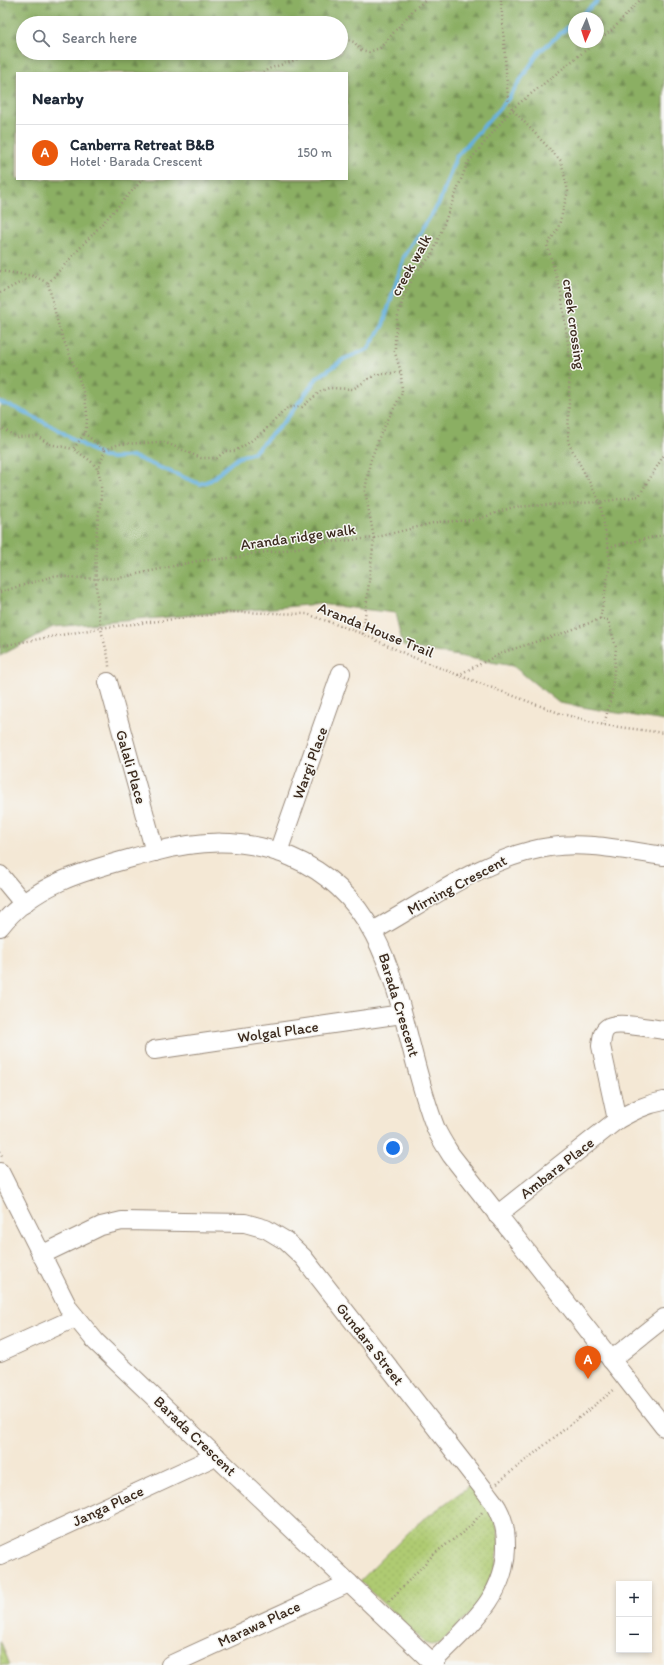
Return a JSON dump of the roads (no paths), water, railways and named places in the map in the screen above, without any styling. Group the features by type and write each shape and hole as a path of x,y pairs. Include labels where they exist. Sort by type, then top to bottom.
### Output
{"street":[{"name":"Wargi Place","path":"278,852 341,674"},
{"name":"Galali Place","path":"108,682 155,852"},
{"name":"Barada Crescent","path":"0,927 24,904 56,884 76,874 155,852 200,842 247,844 278,852 306,864 332,881 354,904 373,931 391,973 427,1104 437,1131 451,1155 664,1428"},
{"name":"Mirning Crescent","path":"373,931 494,863 521,852 565,845 594,847 664,856"},
{"path":"0,875 24,904"},
{"name":"Wolgal Place","path":"154,1050 402,1014"},
{"path":"617,1120 601,1046 603,1034 608,1027 618,1024 664,1030"},
{"name":"Ambara Place","path":"497,1215 617,1120 649,1103 664,1101"},
{"name":"Barada Crescent","path":"4,1168 40,1255 75,1318 96,1342 434,1664"},
{"name":"Gundara Street","path":"40,1255 101,1226 122,1221 245,1223 266,1229 286,1241 303,1257 486,1492 498,1509 502,1518 506,1538 505,1568 498,1587 488,1604 434,1664"},
{"path":"0,1352 75,1318"},
{"path":"610,1360 664,1318"},
{"name":"Janga Place","path":"0,1556 216,1456"},
{"name":"Marawa Place","path":"170,1665 349,1583"}],"waterway":[{"path":"585,12 599,0"},
{"path":"0,402 18,409 55,428 103,457 114,458 132,456 200,484 211,480 237,458 254,452 285,421 317,378 344,359 368,349 383,325 404,257 439,203 456,157 508,99 539,52 568,27"}],"place":[{"name":"Canberra Retreat B&B","path":"588,1379"}]}
